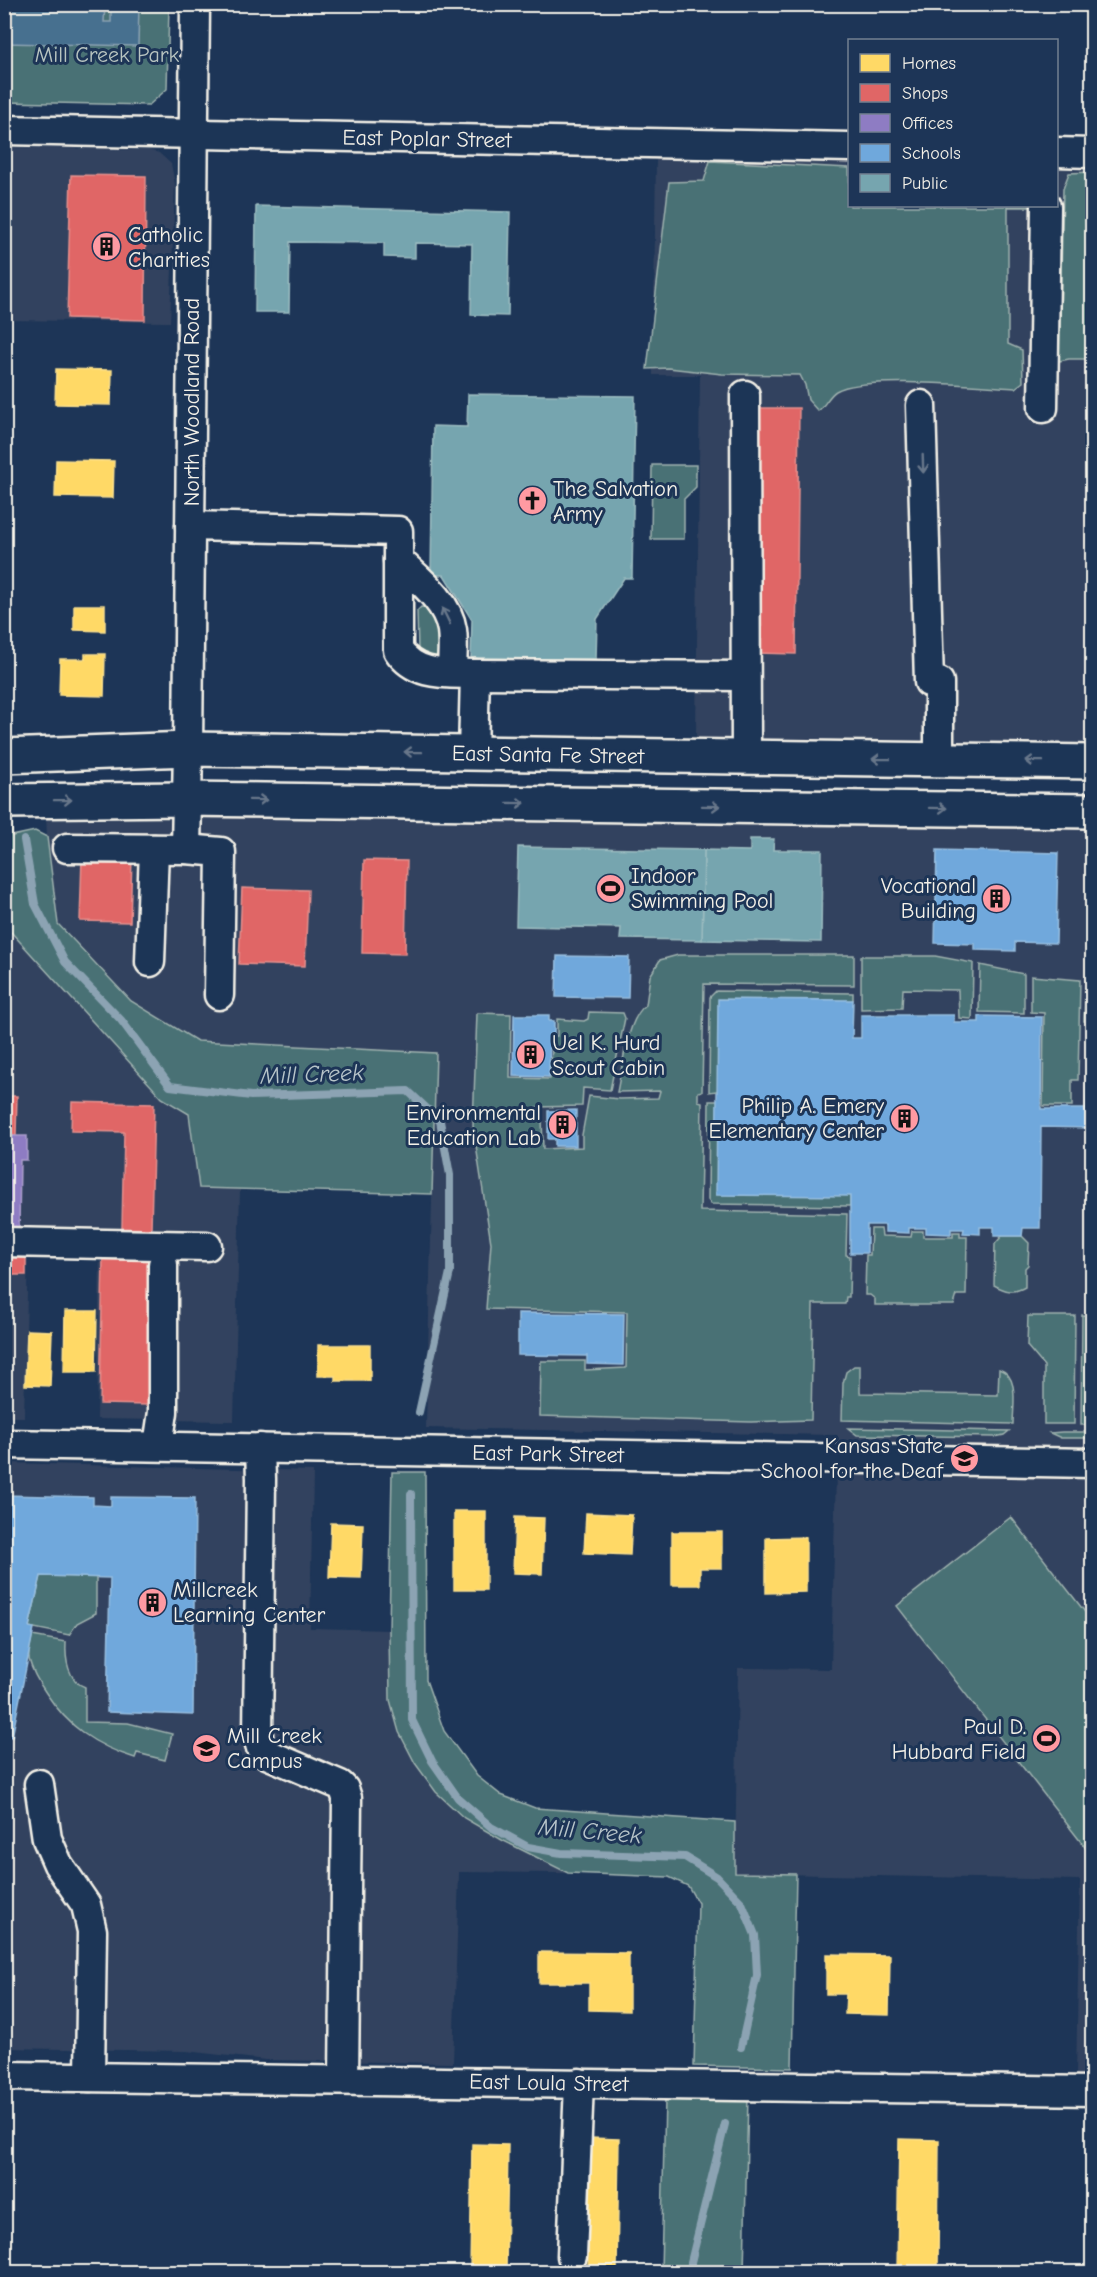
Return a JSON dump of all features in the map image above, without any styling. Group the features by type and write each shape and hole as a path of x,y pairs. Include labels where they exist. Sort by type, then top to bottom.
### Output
{"main road":[{"name":"East Santa Fe Street","path":"4,756 188,749 1092,762"},
{"path":"472,802 473,753"},
{"path":"4,801 185,799 1092,811"}],"street":[{"name":"North Woodland Road","path":"186,849 195,4"},
{"name":"East Poplar Street","path":"4,130 848,147"},
{"path":"1058,152 1092,153"},
{"path":"1043,408 1046,207"},
{"path":"746,395 746,757"},
{"path":"921,405 939,760"},
{"path":"190,526 398,531 398,650 406,662 429,672 745,676"},
{"path":"398,560 435,596 447,615 463,674 473,753"},
{"path":"67,848 186,849 221,852 219,995"},
{"path":"150,962 154,849"},
{"path":"4,1242 207,1246"},
{"path":"159,1446 163,1412 163,1264"},
{"name":"East Park Street","path":"4,1444 1092,1463"},
{"path":"260,1448 258,1737 261,1748 267,1754 340,1785 347,1798 344,2080"},
{"path":"39,1784 47,1839 58,1864 86,1905 92,1930 90,2077"},
{"name":"East Loula Street","path":"4,2076 1092,2091"},
{"path":"572,2256 579,2083"}],"shaded area":[{"path":"6,5 105,5 104,22 111,22 111,5 139,5 138,46 5,43"},
{"path":"5,147 148,150 159,153 171,164 175,184 170,322 5,320"},
{"path":"656,159 848,162 848,207 1058,207 1058,166 1092,167 1092,744 696,739 700,375 653,375"},
{"name":"Kansas State School for the Deaf","path":"46,814 1092,821 1092,2077 1076,2077 1080,1880 735,1873 738,1668 831,1669 837,1435 426,1428 436,1053 197,1041 131,1001 58,923"},
{"path":"5,932 11,932 162,1098 189,1114 199,1188 240,1189 234,1421 97,1419 100,1253 28,1251 24,1417 5,1417"},
{"name":"Mill Creek Campus","path":"5,1463 313,1471 310,1628 389,1630 390,1700 399,1732 415,1763 436,1792 464,1818 568,1873 459,1872 453,2063 266,2060 186,2051 5,2048"}],"green space":[{"name":"Mill Creek Park","path":"5,5 169,5 167,89 149,105 5,102"},
{"path":"710,161 848,168 848,207 1008,207 1008,344 1022,350 1023,382 1015,388 895,382 850,386 836,391 818,411 808,400 800,375 722,374 668,368 647,369 669,182 704,181"},
{"path":"1092,172 1092,359 1059,361 1063,189 1069,173"},
{"path":"652,465 696,465 696,487 684,499 684,539 651,539"},
{"path":"421,607 428,608 441,630 439,656 427,658 418,650 417,611"},
{"path":"12,814 12,836 35,831 47,837 58,924 131,1001 197,1041 436,1053 432,1194 199,1188 189,1114 162,1098 11,932 5,932 4,815"},
{"path":"678,955 854,955 854,985 704,984 702,1091 698,1092 698,1101 702,1102 700,1211 847,1214 846,1255 850,1256 849,1297 846,1297 845,1304 813,1304 811,1420 751,1422 540,1416 541,1361 585,1361 585,1370 626,1368 627,1312 486,1309 491,1243 473,1126 477,1013 511,1014 510,1078 550,1079 553,1036 557,1036 557,1019 584,1021 588,1019 589,1012 623,1013 625,1018 610,1090 583,1088 582,1106 536,1107 536,1112 532,1113 534,1117 542,1118 543,1149 582,1147 589,1096 620,1099 658,1098 660,1091 617,1092 630,1032 634,1021 646,1005 650,976 660,960"},
{"path":"861,956 935,956 973,963 972,1019 959,1018 958,990 903,989 902,1008 861,1009"},
{"path":"980,965 1024,974 1024,1013 979,1012"},
{"path":"1031,976 1080,980 1078,1080 1072,1080 1072,1106 1043,1106 1044,1013 1031,1012"},
{"path":"1086,981 1092,981 1092,1021 1084,1021"},
{"path":"716,991 853,993 853,1000 717,1091 709,1092 710,997"},
{"path":"709,1101 717,1101 850,1196 850,1206 711,1204 708,1200"},
{"path":"871,1229 881,1229 882,1236 911,1237 912,1231 923,1231 923,1237 953,1237 953,1232 960,1232 960,1237 967,1237 966,1295 957,1295 954,1305 875,1305 875,1299 870,1295 865,1295 866,1255 870,1255"},
{"path":"1002,1236 1022,1236 1029,1243 1025,1287 1013,1291 994,1285 995,1244"},
{"path":"1082,1315 1092,1316 1092,1425 1081,1425"},
{"path":"1028,1316 1075,1316 1074,1424 1044,1424 1044,1366 1027,1346"},
{"path":"854,1366 860,1366 860,1393 998,1395 999,1369 1006,1373 1013,1385 1013,1424 842,1420 843,1383 846,1372"},
{"path":"848,1428 1009,1431 995,1437 857,1435"},
{"path":"1092,1432 1092,1438 1061,1438 1050,1433"},
{"path":"392,1472 425,1472 426,1680 444,1731 477,1776 501,1795 535,1808 735,1822 735,1873 796,1874 792,2068 694,2066 698,1903 688,1886 669,1877 568,1873 464,1818 436,1792 415,1763 399,1732 390,1700"},
{"name":"Paul D. Hubbard Field","path":"1011,1517 1092,1621 1092,1856 897,1606"},
{"path":"41,1576 96,1577 96,1613 77,1623 69,1635 29,1627"},
{"path":"32,1636 66,1642 67,1662 71,1675 85,1687 85,1722 128,1723 172,1734 165,1760 137,1753 135,1758 108,1748 84,1734 64,1716 41,1685 30,1663 29,1650"},
{"path":"748,2096 744,2272 661,2272 665,2099"}],"building: Homes":[{"path":"56,369 112,370 111,405 55,404"},
{"path":"56,460 114,461 113,498 55,497"},
{"path":"74,605 105,605 105,631 74,630"},
{"path":"85,654 105,654 104,696 59,695 60,659 85,659"},
{"path":"1092,1143 1092,1269 1090,1269"},
{"path":"65,1311 97,1311 96,1372 64,1372"},
{"path":"27,1330 52,1331 50,1386 25,1385"},
{"path":"318,1345 370,1345 370,1381 335,1381 335,1376 318,1376"},
{"path":"454,1511 486,1511 486,1590 454,1590"},
{"path":"586,1513 632,1515 630,1555 584,1553"},
{"path":"515,1517 544,1518 542,1574 513,1573"},
{"path":"331,1523 363,1524 361,1578 329,1577"},
{"path":"672,1532 722,1532 722,1568 700,1568 700,1585 672,1585"},
{"path":"806,1537 806,1592 766,1593 766,1538"},
{"path":"539,1952 629,1953 629,2011 589,2010 589,1983 539,1983"},
{"path":"826,1954 890,1955 889,2015 845,2014 846,1994 826,1994"},
{"path":"590,2138 619,2139 617,2272 588,2272"},
{"path":"899,2139 939,2140 938,2272 897,2272"},
{"path":"472,2144 508,2145 506,2272 470,2272"}],"building: Shops":[{"name":"Catholic Charities","path":"71,175 146,176 145,320 67,318"},
{"path":"756,408 799,408 796,654 752,653"},
{"path":"82,857 132,858 130,922 80,921"},
{"path":"364,860 407,861 405,954 362,953"},
{"path":"242,888 308,890 305,966 239,964"},
{"path":"4,1016 9,1016 8,1090 4,1090"},
{"path":"4,1096 17,1096 16,1136 4,1136"},
{"path":"72,1102 154,1104 151,1229 122,1228 124,1132 71,1131"},
{"path":"4,1252 26,1252 26,1275 4,1275"},
{"path":"103,1257 151,1257 148,1405 100,1404"}],"building: Offices":[{"path":"4,1136 27,1136 27,1160 20,1160 19,1230 4,1229"}],"building: Schools":[{"name":"Vocational Building","path":"937,850 1058,853 1056,943 1015,942 1015,951 975,950 975,944 935,943"},
{"path":"557,956 629,957 628,998 556,997"},
{"name":"Philip A. Emery Elementary Center","path":"718,999 853,1000 852,1038 861,1038 861,1015 954,1015 954,1022 979,1022 979,1016 1042,1017 1041,1109 1092,1109 1092,1128 1041,1127 1040,1228 1023,1228 1022,1236 994,1236 994,1227 980,1227 980,1234 963,1233 964,1229 951,1229 951,1234 926,1233 926,1228 909,1228 909,1233 885,1232 885,1225 867,1225 867,1253 850,1253 850,1196 716,1195"},
{"name":"Uel K. Hurd Scout Cabin","path":"514,1015 549,1015 549,1021 554,1021 554,1034 550,1034 549,1077 513,1076"},
{"path":"1088,1025 1092,1025 1092,1109 1086,1109"},
{"name":"Environmental Education Lab","path":"576,1110 576,1146 555,1146 555,1139 548,1139 548,1111"},
{"path":"518,1313 624,1314 623,1365 587,1364 587,1356 518,1355"},
{"name":"Millcreek Learning Center","path":"4,1495 93,1497 93,1505 111,1506 111,1497 195,1498 193,1715 107,1712 110,1578 41,1576 29,1627 34,1628 12,1737 4,1735"}],"building: Public":[{"path":"256,206 510,212 508,316 471,315 472,244 415,243 415,258 384,257 384,243 290,242 289,312 255,312"},
{"name":"The Salvation Army","path":"468,394 635,396 632,578 624,578 597,619 596,660 471,658 472,620 444,575 431,575 433,426 467,427"},
{"path":"750,839 774,839 773,850 822,850 821,942 702,940 704,850 750,851"},
{"name":"Indoor Swimming Pool","path":"518,847 704,850 702,940 620,939 621,928 516,926"}],"waterway":[{"name":"Mill Creek","path":"24,840 35,904 65,962 121,1020 170,1086 251,1096 408,1091 440,1121 450,1175 450,1272 419,1412"},
{"name":"Mill Creek","path":"411,1494 412,1720 432,1761 458,1798 491,1827 528,1847 561,1853 685,1857 717,1877 742,1903 755,1935 757,1975 741,2047"},
{"name":"Mill Creek","path":"691,2272 691,2262 725,2124"}],"place":[{"name":"Catholic Charities","path":"107,247"},
{"name":"The Salvation Army","path":"532,501"},
{"name":"Indoor Swimming Pool","path":"610,888"},
{"name":"Vocational Building","path":"997,898"},
{"name":"Uel K. Hurd Scout Cabin","path":"531,1055"},
{"name":"Philip A. Emery Elementary Center","path":"905,1118"},
{"name":"Environmental Education Lab","path":"562,1125"},
{"name":"Kansas State School for the Deaf","path":"964,1458"},
{"name":"Millcreek Learning Center","path":"152,1602"},
{"name":"Paul D. Hubbard Field","path":"1047,1739"},
{"name":"Mill Creek Campus","path":"206,1748"}]}
